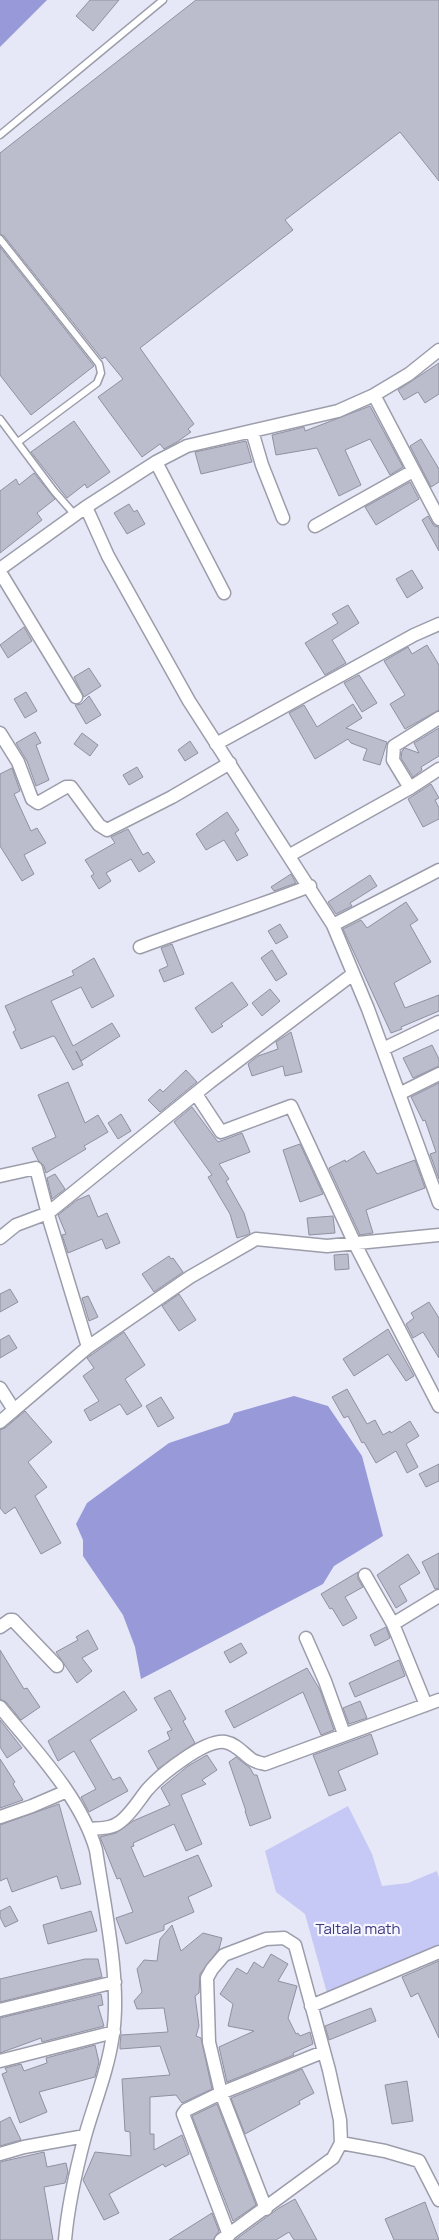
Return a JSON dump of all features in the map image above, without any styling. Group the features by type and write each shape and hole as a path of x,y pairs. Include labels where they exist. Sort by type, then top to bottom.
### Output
{"street":[{"path":"76,697 0,571 86,507 156,462 187,446 338,411 374,395 409,374 439,350"},
{"path":"374,395 439,520"},
{"path":"252,431 262,465 283,518"},
{"path":"156,462 224,594"},
{"path":"315,526 414,471"},
{"path":"86,507 108,556 189,701 310,886 333,925 399,1094 435,1179 439,1203"},
{"path":"216,744 414,635 439,624"},
{"path":"410,788 394,760 394,746 439,718"},
{"path":"0,733 18,762 32,799 38,802 42,801 66,787 71,787 99,825 107,830 172,797 230,763"},
{"path":"290,855 410,788 439,769"},
{"path":"333,925 439,870"},
{"path":"140,947 194,927 252,909 310,886"},
{"path":"0,1238 16,1225 48,1213 196,1094 353,974"},
{"path":"383,1049 439,1022"},
{"path":"399,1094 439,1074"},
{"path":"196,1094 221,1132 291,1106 355,1244 439,1406"},
{"path":"0,1176 36,1168 88,1347"},
{"path":"0,1422 88,1347 190,1277 256,1239 327,1246 439,1236"},
{"path":"0,1388 14,1410"},
{"path":"365,1574 393,1624 426,1705"},
{"path":"393,1624 439,1596"},
{"path":"0,1627 13,1620 57,1666"},
{"path":"306,1638 325,1681 344,1734"},
{"path":"90,1829 111,1827 120,1822 149,1788 167,1771 196,1752 213,1744 224,1742 235,1745 253,1760 265,1764 439,1700"},
{"path":"0,1707 67,1791 90,1829 96,1850 115,1982 114,2032 106,2073 85,2136 67,2212 65,2240"},
{"path":"0,1816 32,1806 67,1791"},
{"path":"266,2209 222,2093 209,2042 207,1978 212,1968 224,1955 266,1939 284,1938 295,1945 323,2052 340,2120 341,2143 334,2158 266,2209 225,2237 183,2114 186,2110 222,2093 323,2052"},
{"path":"311,2006 439,1952"},
{"path":"0,2010 115,1982"},
{"path":"0,2061 114,2032"},
{"path":"0,2154 24,2147 85,2136"},
{"path":"341,2143 385,2151 419,2161 439,2200"}],"lane":[{"path":"0,135 163,0"},
{"path":"0,238 99,364 101,373 97,382 18,442"},
{"path":"0,419 54,491 75,515"}],"green space":[{"name":"Taltala math","path":"348,1806 372,1854 382,1886 408,1883 437,1871 439,1878 439,1946 327,1993 305,1914 276,1892 265,1851"}],"shaded area":[{"path":"0,0 47,0 0,47"},
{"path":"294,1396 328,1406 362,1456 383,1536 334,1566 323,1584 141,1679 135,1647 123,1615 83,1556 83,1540 76,1524 87,1503 169,1443 229,1423 234,1413"}],"building":[{"path":"90,0 119,0 93,31 76,16"},
{"path":"196,0 439,0 439,181 400,132 285,220 293,230 140,348 194,424 188,429 191,432 177,442 164,449 160,444 142,457 98,397 123,379 105,357 102,359 4,236 0,234 0,153"},
{"path":"0,247 94,366 31,415 0,375"},
{"path":"439,363 439,394 425,403 418,392 404,400 398,390"},
{"path":"370,406 403,467 390,475 370,439 345,450 361,485 339,496 317,448 276,455 272,435 304,427 305,431"},
{"path":"74,421 110,472 87,488 85,484 67,498 31,452"},
{"path":"421,439 439,469 439,482 431,487 410,446"},
{"path":"246,441 252,462 201,474 195,452"},
{"path":"34,473 55,499 37,513 42,520 0,553 0,491 16,479 19,485"},
{"path":"410,482 419,499 376,525 365,507"},
{"path":"129,504 134,512 137,510 145,524 127,534 114,513"},
{"path":"428,516 434,526 439,527 439,551 422,520"},
{"path":"412,570 423,588 407,598 396,579"},
{"path":"348,605 359,623 332,640 346,663 325,675 305,643 338,623 332,614"},
{"path":"24,627 32,641 8,658 0,645"},
{"path":"427,645 439,665 439,710 405,729 390,704 405,695 384,661 408,647 412,654"},
{"path":"89,668 101,686 84,697 74,677"},
{"path":"359,675 377,703 362,712 344,683"},
{"path":"26,692 37,711 25,718 14,699"},
{"path":"89,696 101,715 86,724 75,705 81,704"},
{"path":"353,704 362,718 346,728 387,742 380,765 363,760 367,749 351,743 348,739 315,759 289,713 304,705 317,727"},
{"path":"439,728 439,756 421,767 422,770 413,777 401,758 402,751 405,748 419,753 414,743"},
{"path":"35,732 41,743 36,745 49,780 36,786 27,761 16,743"},
{"path":"82,733 98,745 90,756 74,744"},
{"path":"190,741 198,753 185,761 178,750"},
{"path":"137,767 143,777 129,785 123,775"},
{"path":"12,768 20,791 14,794 31,831 37,828 46,843 24,855 34,874 22,881 0,846 0,774"},
{"path":"431,784 439,798 435,800 439,808 439,819 423,827 408,799"},
{"path":"227,812 239,830 235,833 248,855 237,861 224,840 206,850 196,834"},
{"path":"128,829 143,855 148,852 155,862 139,872 131,859 106,873 111,881 99,889 91,876 94,874 85,860 115,843 111,837"},
{"path":"291,874 296,883 274,891 271,887"},
{"path":"370,875 377,886 350,903 352,906 336,914 328,902"},
{"path":"406,902 418,920 410,925 431,962 394,983 405,1008 439,995 439,1011 391,1033 343,929 361,920 367,928"},
{"path":"280,924 288,937 276,944 268,931"},
{"path":"172,944 184,974 164,982 159,970 168,966 161,948"},
{"path":"272,950 287,974 276,981 261,958"},
{"path":"94,958 114,996 92,1008 81,987 51,1001 73,1046 112,1023 120,1036 81,1061 83,1065 73,1070 53,1036 21,1049 13,1032 16,1030 5,1006 74,975 72,971"},
{"path":"232,982 248,1005 221,1024 223,1026 212,1033 195,1008"},
{"path":"270,989 280,1001 262,1016 252,1003"},
{"path":"291,1032 302,1072 285,1076 283,1066 252,1076 248,1064 258,1056 278,1049 276,1042"},
{"path":"432,1045 439,1059 439,1066 413,1078 403,1058"},
{"path":"186,1070 197,1082 160,1112 148,1100 160,1089 163,1092"},
{"path":"68,1082 85,1123 98,1115 108,1132 84,1146 86,1149 46,1173 44,1166 38,1160 32,1148 56,1137 38,1095"},
{"path":"439,1083 439,1179 430,1154 436,1152 425,1120 423,1121 411,1097"},
{"path":"192,1107 218,1142 242,1133 250,1152 219,1164 229,1179 226,1181 244,1213 250,1233 247,1235 237,1238 230,1214 208,1177 212,1175 174,1122"},
{"path":"121,1114 131,1131 118,1139 108,1123"},
{"path":"300,1144 323,1194 300,1202 283,1150"},
{"path":"364,1151 377,1174 415,1160 425,1188 366,1210 373,1233 360,1235 329,1168 345,1160 346,1162"},
{"path":"55,1174 65,1189 52,1199 47,1178"},
{"path":"89,1195 98,1217 107,1213 120,1243 106,1249 102,1239 68,1253 62,1235 66,1234 58,1215 77,1200"},
{"path":"333,1216 335,1233 309,1235 307,1218"},
{"path":"348,1254 349,1269 335,1270 334,1255"},
{"path":"169,1256 171,1259 173,1258 183,1272 154,1292 142,1274"},
{"path":"10,1289 18,1302 0,1312 0,1294"},
{"path":"179,1294 196,1320 179,1331 162,1306"},
{"path":"88,1296 98,1317 89,1321 82,1298"},
{"path":"429,1302 439,1318 439,1358 423,1332 413,1338 406,1324 414,1318 411,1313"},
{"path":"388,1329 414,1376 406,1381 388,1354 354,1376 343,1359"},
{"path":"124,1332 145,1365 125,1379 142,1406 127,1415 120,1404 90,1421 84,1410 99,1401 83,1376 94,1368 87,1358"},
{"path":"9,1335 17,1348 0,1358 0,1340"},
{"path":"347,1389 367,1424 375,1420 383,1435 390,1431 391,1433 410,1421 419,1436 406,1444 418,1467 407,1473 396,1451 376,1463 364,1442 362,1443 348,1416 344,1418 332,1397"},
{"path":"161,1397 174,1418 158,1427 146,1406"},
{"path":"25,1411 52,1442 28,1462 47,1487 35,1496 61,1543 41,1554 15,1507 5,1514 0,1508 0,1430"},
{"path":"439,1464 439,1481 426,1487 419,1474"},
{"path":"439,1553 439,1588 435,1589 422,1562"},
{"path":"408,1554 420,1573 399,1586 407,1601 396,1608 377,1575"},
{"path":"358,1572 358,1579 363,1587 345,1597 357,1618 343,1626 321,1594"},
{"path":"386,1627 390,1638 375,1646 370,1635"},
{"path":"88,1630 98,1649 82,1658 92,1671 77,1683 56,1652 78,1640 76,1637"},
{"path":"241,1643 247,1653 230,1663 224,1652"},
{"path":"0,1650 24,1689 27,1688 40,1707 21,1720 6,1702 0,1699"},
{"path":"399,1660 405,1676 355,1697 349,1683"},
{"path":"307,1668 320,1690 334,1730 321,1735 303,1692 234,1728 225,1711"},
{"path":"170,1690 186,1719 183,1721 195,1743 158,1769 148,1751 170,1739 167,1732 172,1730 154,1698"},
{"path":"124,1691 137,1710 90,1740 113,1780 120,1777 128,1791 89,1812 81,1797 96,1789 74,1751 58,1761 48,1741"},
{"path":"360,1701 367,1718 349,1724 343,1708"},
{"path":"0,1720 22,1748 7,1758 0,1747"},
{"path":"371,1734 378,1754 338,1771 346,1790 329,1796 313,1755"},
{"path":"207,1755 217,1770 202,1780 206,1784 181,1795 202,1844 186,1851 174,1824 133,1843 134,1846 131,1847 144,1877 198,1855 212,1886 188,1897 194,1912 164,1925 164,1930 126,1944 116,1918 133,1912 120,1878 117,1879 100,1837 116,1833 133,1821 170,1805 161,1788 188,1766"},
{"path":"236,1757 250,1768 254,1775 257,1775 271,1818 250,1826 229,1762"},
{"path":"0,1759 15,1782 13,1784 23,1800 0,1808"},
{"path":"59,1804 81,1884 61,1889 57,1876 12,1892 7,1878 0,1881 0,1825"},
{"path":"10,1906 18,1921 5,1927 0,1917 0,1911"},
{"path":"91,1911 97,1931 48,1944 43,1925"},
{"path":"172,1925 181,1951 203,1933 222,1938 219,1949 200,1974 199,1993 195,1996 199,2026 196,2036 201,2038 212,2089 182,2103 176,2095 150,2097 150,2134 154,2134 154,2150 182,2135 189,2154 165,2167 163,2164 109,2194 119,2213 104,2220 83,2180 95,2152 131,2156 130,2132 125,2131 122,2079 170,2075 160,2046 120,2049 120,2044 121,2035 168,2032 164,2008 137,2009 134,2001 142,1992 137,1969 144,1960 157,1961 160,1939"},
{"path":"271,1954 288,1964 278,1981 297,1986 288,2018 296,2034 298,2033 300,2036 310,2032 313,2044 293,2053 294,2055 227,2082 219,2047 254,2031 228,2026 233,2004 220,1994 237,1968 247,1974 254,1962 263,1968"},
{"path":"85,1959 98,1959 102,1977 0,2002 0,1979"},
{"path":"439,1961 439,2038 418,1993 411,1997 402,1977"},
{"path":"101,1994 103,2005 98,2006 104,2026 42,2042 41,2038 0,2053 0,2018"},
{"path":"371,2008 376,2021 329,2040 325,2026"},
{"path":"95,2045 99,2062 95,2077 39,2092 47,2112 20,2123 2,2074 7,2072 5,2068 21,2064 24,2071 47,2063 46,2058"},
{"path":"302,2069 314,2093 299,2101 300,2104 245,2134 231,2098"},
{"path":"407,2081 413,2121 392,2124 385,2085"},
{"path":"217,2104 256,2205 233,2221 192,2116"},
{"path":"10,2117 21,2140 0,2146 0,2122"},
{"path":"44,2152 47,2167 66,2163 68,2172 65,2183 44,2187 53,2240 0,2240 0,2162"},
{"path":"295,2199 317,2240 294,2240 289,2232 276,2240 235,2240 279,2208"},
{"path":"425,2202 439,2240 394,2240 385,2219"},
{"path":"212,2213 219,2231 213,2240 169,2240"}]}
